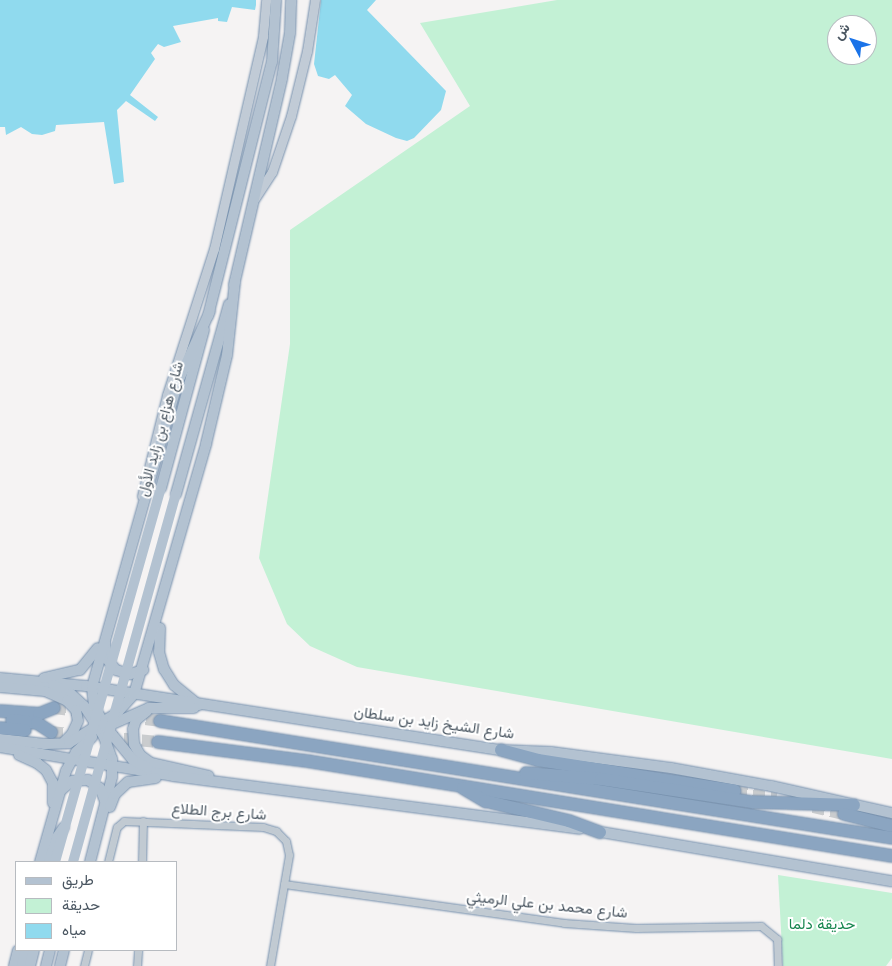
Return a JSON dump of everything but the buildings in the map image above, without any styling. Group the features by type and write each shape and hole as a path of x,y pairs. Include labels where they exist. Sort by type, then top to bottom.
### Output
{"highway":[{"path":"0,703 54,708 38,714 0,711"},
{"path":"0,719 37,723 52,732 0,728"},
{"path":"160,721 892,838"},
{"path":"158,742 461,786 892,856"},
{"path":"501,750 538,760 735,791"},
{"path":"507,777 525,773 552,774 752,802 854,805"},
{"path":"461,786 485,801 569,821 600,832"},
{"path":"844,814 892,826"}],"main road":[{"name":"شارع هزاع بن زايد الأول","path":"55,861 210,311 276,38 276,0"},
{"name":"شارع هزاع بن زايد الأول","path":"73,861 235,280 282,78 290,33 291,0"},
{"path":"40,861 71,759 134,694 143,670 163,603 216,404 232,324 235,280"},
{"path":"94,850 113,766 94,706 92,687 104,636 177,384 210,311"},
{"path":"163,603 159,646 162,664 174,685 200,706"},
{"path":"104,636 106,655 113,667 130,674 143,670"},
{"path":"33,680 80,670 93,657 104,636"},
{"name":"شارع الشيخ زايد بن سلطان","path":"0,678 92,687 200,706 501,750 551,752 671,768 892,813"},
{"path":"33,680 71,694 137,763 173,776"},
{"path":"0,687 45,691 67,702 76,710 78,721 72,734 61,744"},
{"path":"0,739 61,744 79,739 101,726 132,713 155,707 185,710 200,706"},
{"path":"155,707 143,713 134,725 132,739 140,755 151,763 200,772 220,782"},
{"path":"4,748 173,776 600,832 892,880"},
{"path":"4,748 37,762 49,775 54,790 51,824"},
{"path":"90,861 112,799 123,785 140,778 173,776"},
{"path":"61,790 72,781 88,780 100,788 106,802"},
{"path":"49,861 57,837 65,826"},
{"path":"14,966 18,951"},
{"path":"22,966 26,951"},
{"path":"30,966 34,951"},
{"path":"46,966 50,951"},
{"path":"60,966 64,951"}],"street":[{"path":"141,505 167,395 214,249 263,36 266,0"},
{"path":"255,198 272,172 291,116 307,51 315,0"},
{"path":"142,861 144,821"},
{"name":"شارع برج الطلاع","path":"108,861 120,823 144,821 263,827 276,831 289,847 270,966"},
{"name":"شارع محمد بن علي الرميثي","path":"284,884 564,924 636,928 761,926 772,932 777,939 778,966"},
{"path":"84,966 88,951"},
{"path":"137,966 138,951"}],"green space":[{"path":"557,0 892,0 892,759 357,667 310,646 287,624 259,558 290,344 290,230 470,106 420,23"},
{"name":"حديقة دلما","path":"778,875 892,893 892,958 886,966 783,966"}],"water":[{"path":"0,0 256,0 256,5 255,10 232,7 227,22 218,21 218,18 173,26 181,42 164,47 158,44 151,53 155,59 130,95 158,117 155,121 126,101 117,110 124,182 114,184 104,122 56,125 55,131 42,135 32,134 21,127 6,135 5,127 0,127"},
{"path":"321,0 376,0 367,10 446,91 441,110 414,138 407,141 396,138 366,124 345,106 352,95 335,75 329,79 318,76 314,64"}],"tunnel":[{"path":"54,708 86,712"},
{"path":"128,717 160,721"},
{"path":"51,732 81,735"},
{"path":"106,737 158,742"},
{"path":"735,791 776,799"},
{"path":"813,807 844,814"}]}
